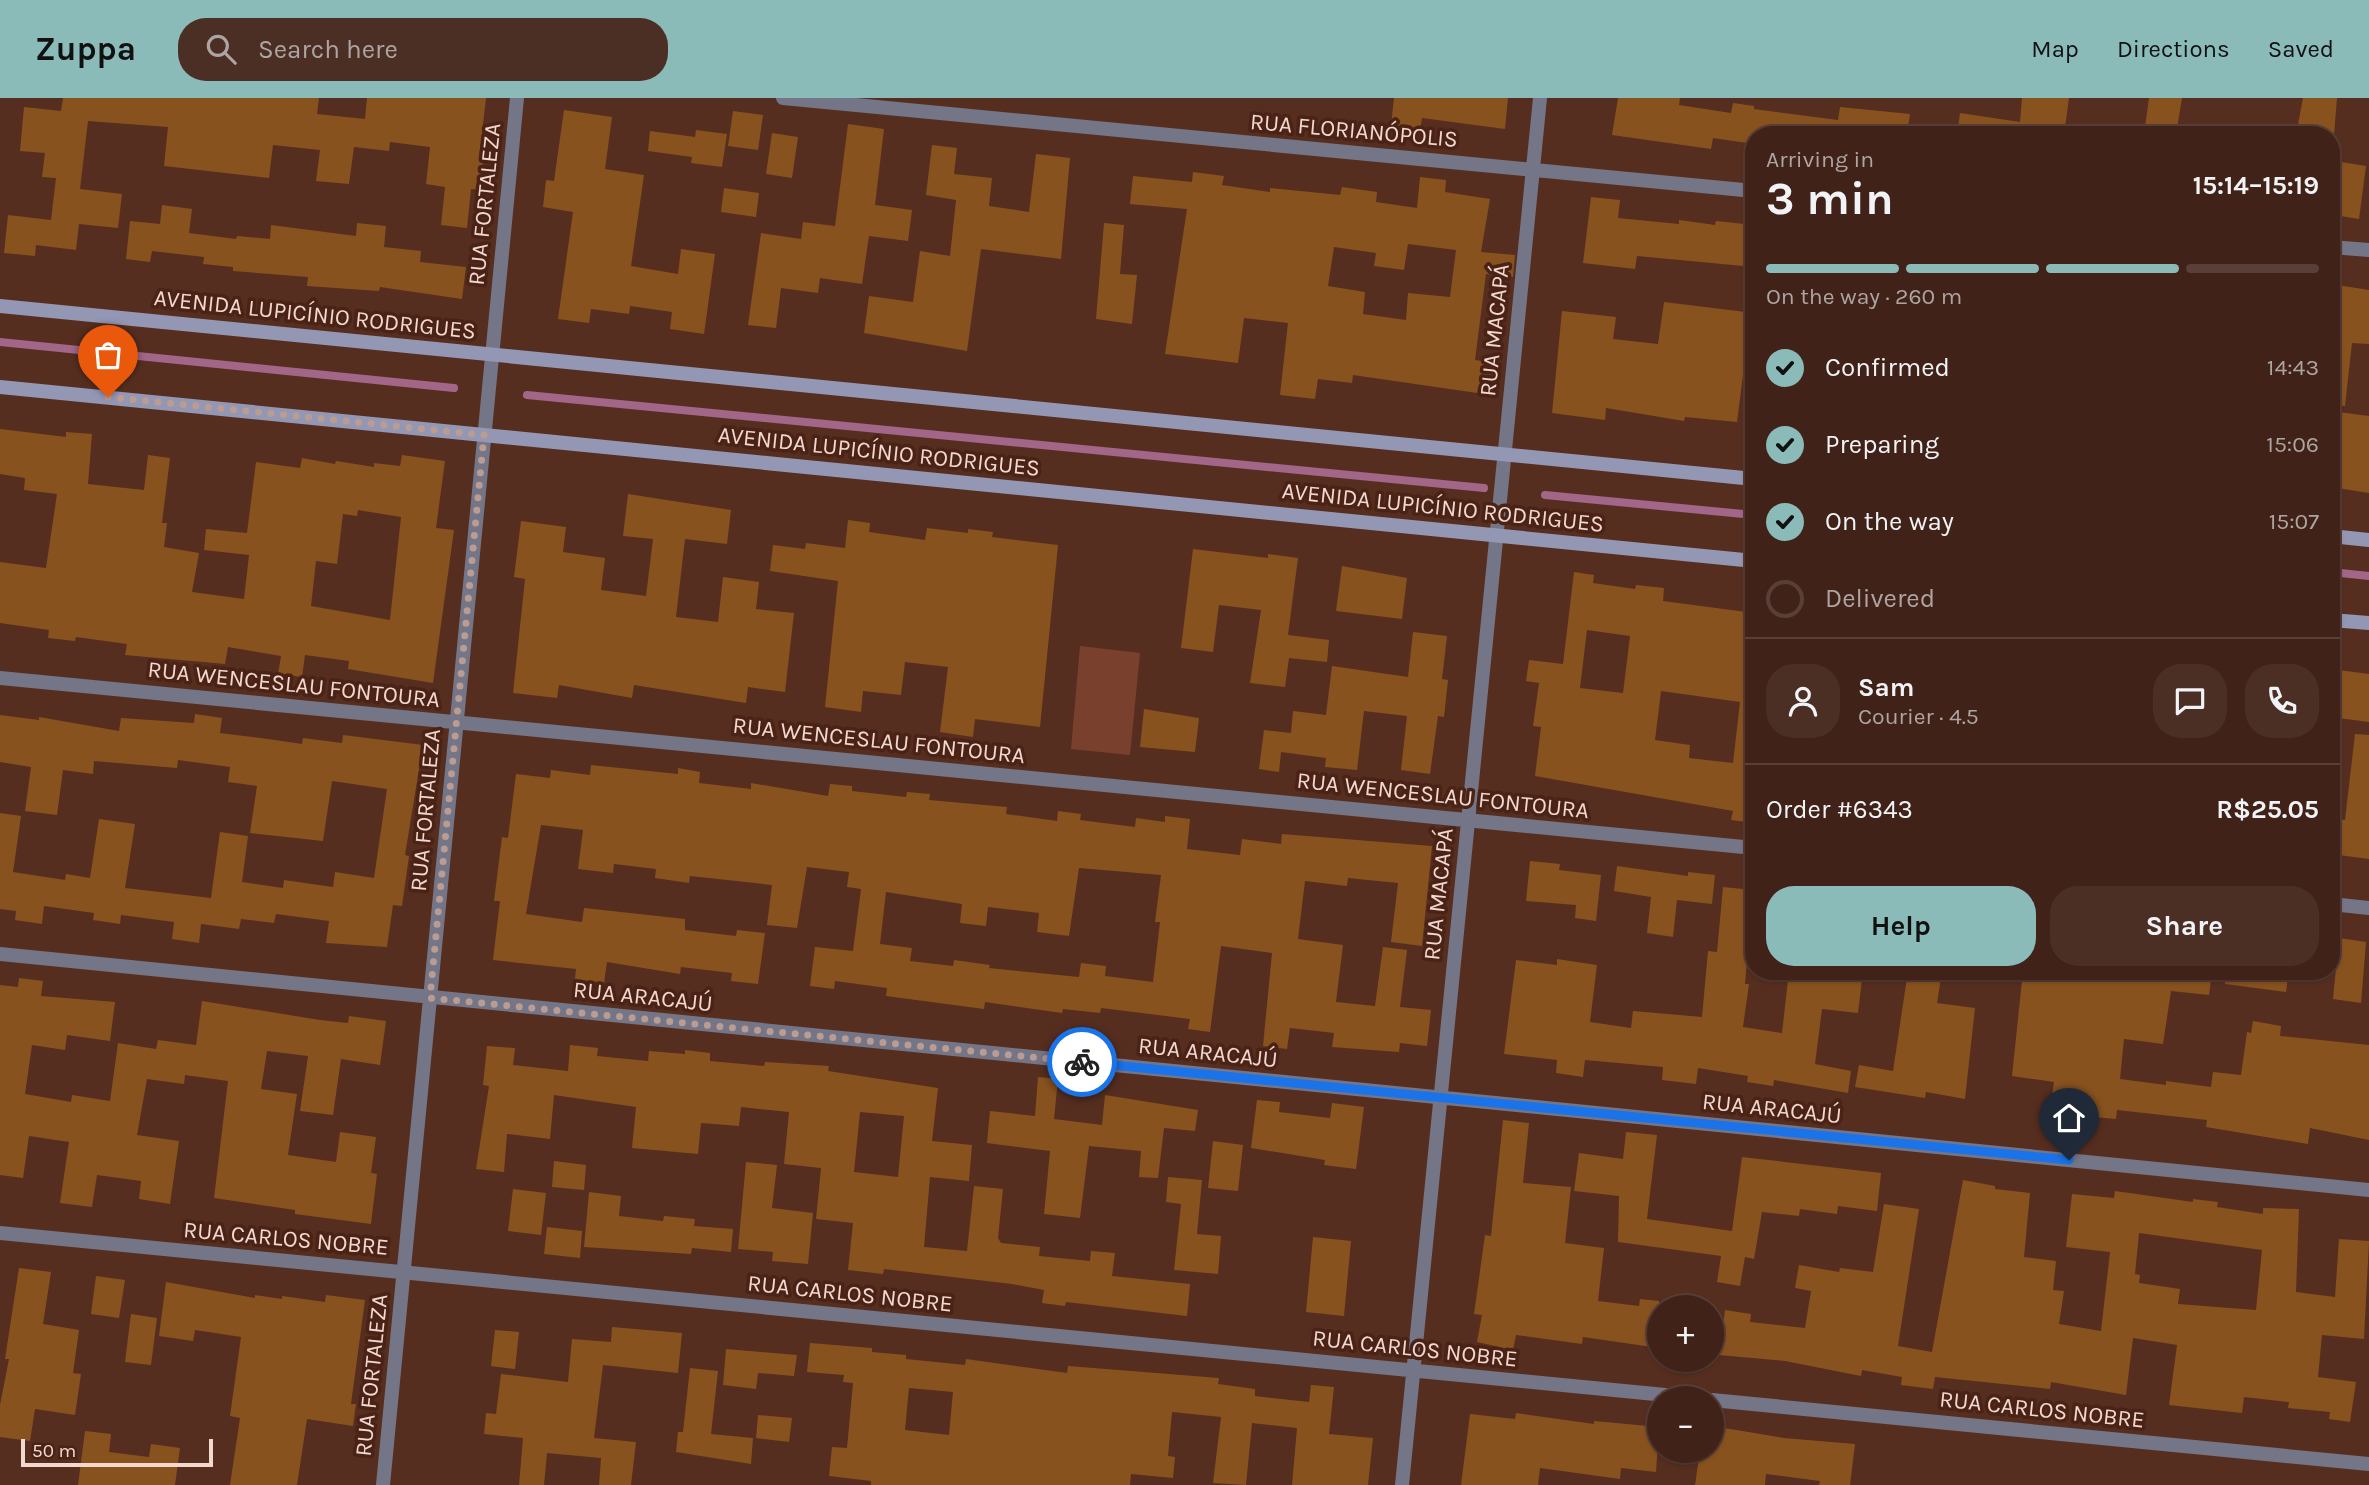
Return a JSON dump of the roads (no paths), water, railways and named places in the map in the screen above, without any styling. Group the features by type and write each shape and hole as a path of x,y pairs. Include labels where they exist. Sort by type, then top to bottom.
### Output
{"street":[{"name":"RUA FORTALEZA","path":"383,1485 517,98"},
{"name":"RUA FLORIANÓPOLIS","path":"783,98 1745,190"},
{"name":"RUA MACAPÁ","path":"1402,1485 1540,98"},
{"path":"2340,248 2369,250"},
{"name":"AVENIDA LUPICÍNIO RODRIGUES","path":"0,306 1745,478"},
{"name":"AVENIDA LUPICÍNIO RODRIGUES","path":"0,387 1745,560"},
{"path":"2340,537 2369,540"},
{"path":"2340,621 2369,624"},
{"name":"RUA WENCESLAU FONTOURA","path":"0,678 1745,847"},
{"path":"2340,905 2369,908"},
{"name":"RUA ARACAJÚ","path":"0,954 2369,1190"},
{"name":"RUA CARLOS NOBRE","path":"0,1233 1647,1393"},
{"name":"RUA CARLOS NOBRE","path":"1724,1401 2369,1464"}],"waterway":[{"path":"0,342 454,388"},
{"path":"527,395 1484,488"},
{"path":"1545,495 1745,514"},
{"path":"2340,573 2369,576"}]}
